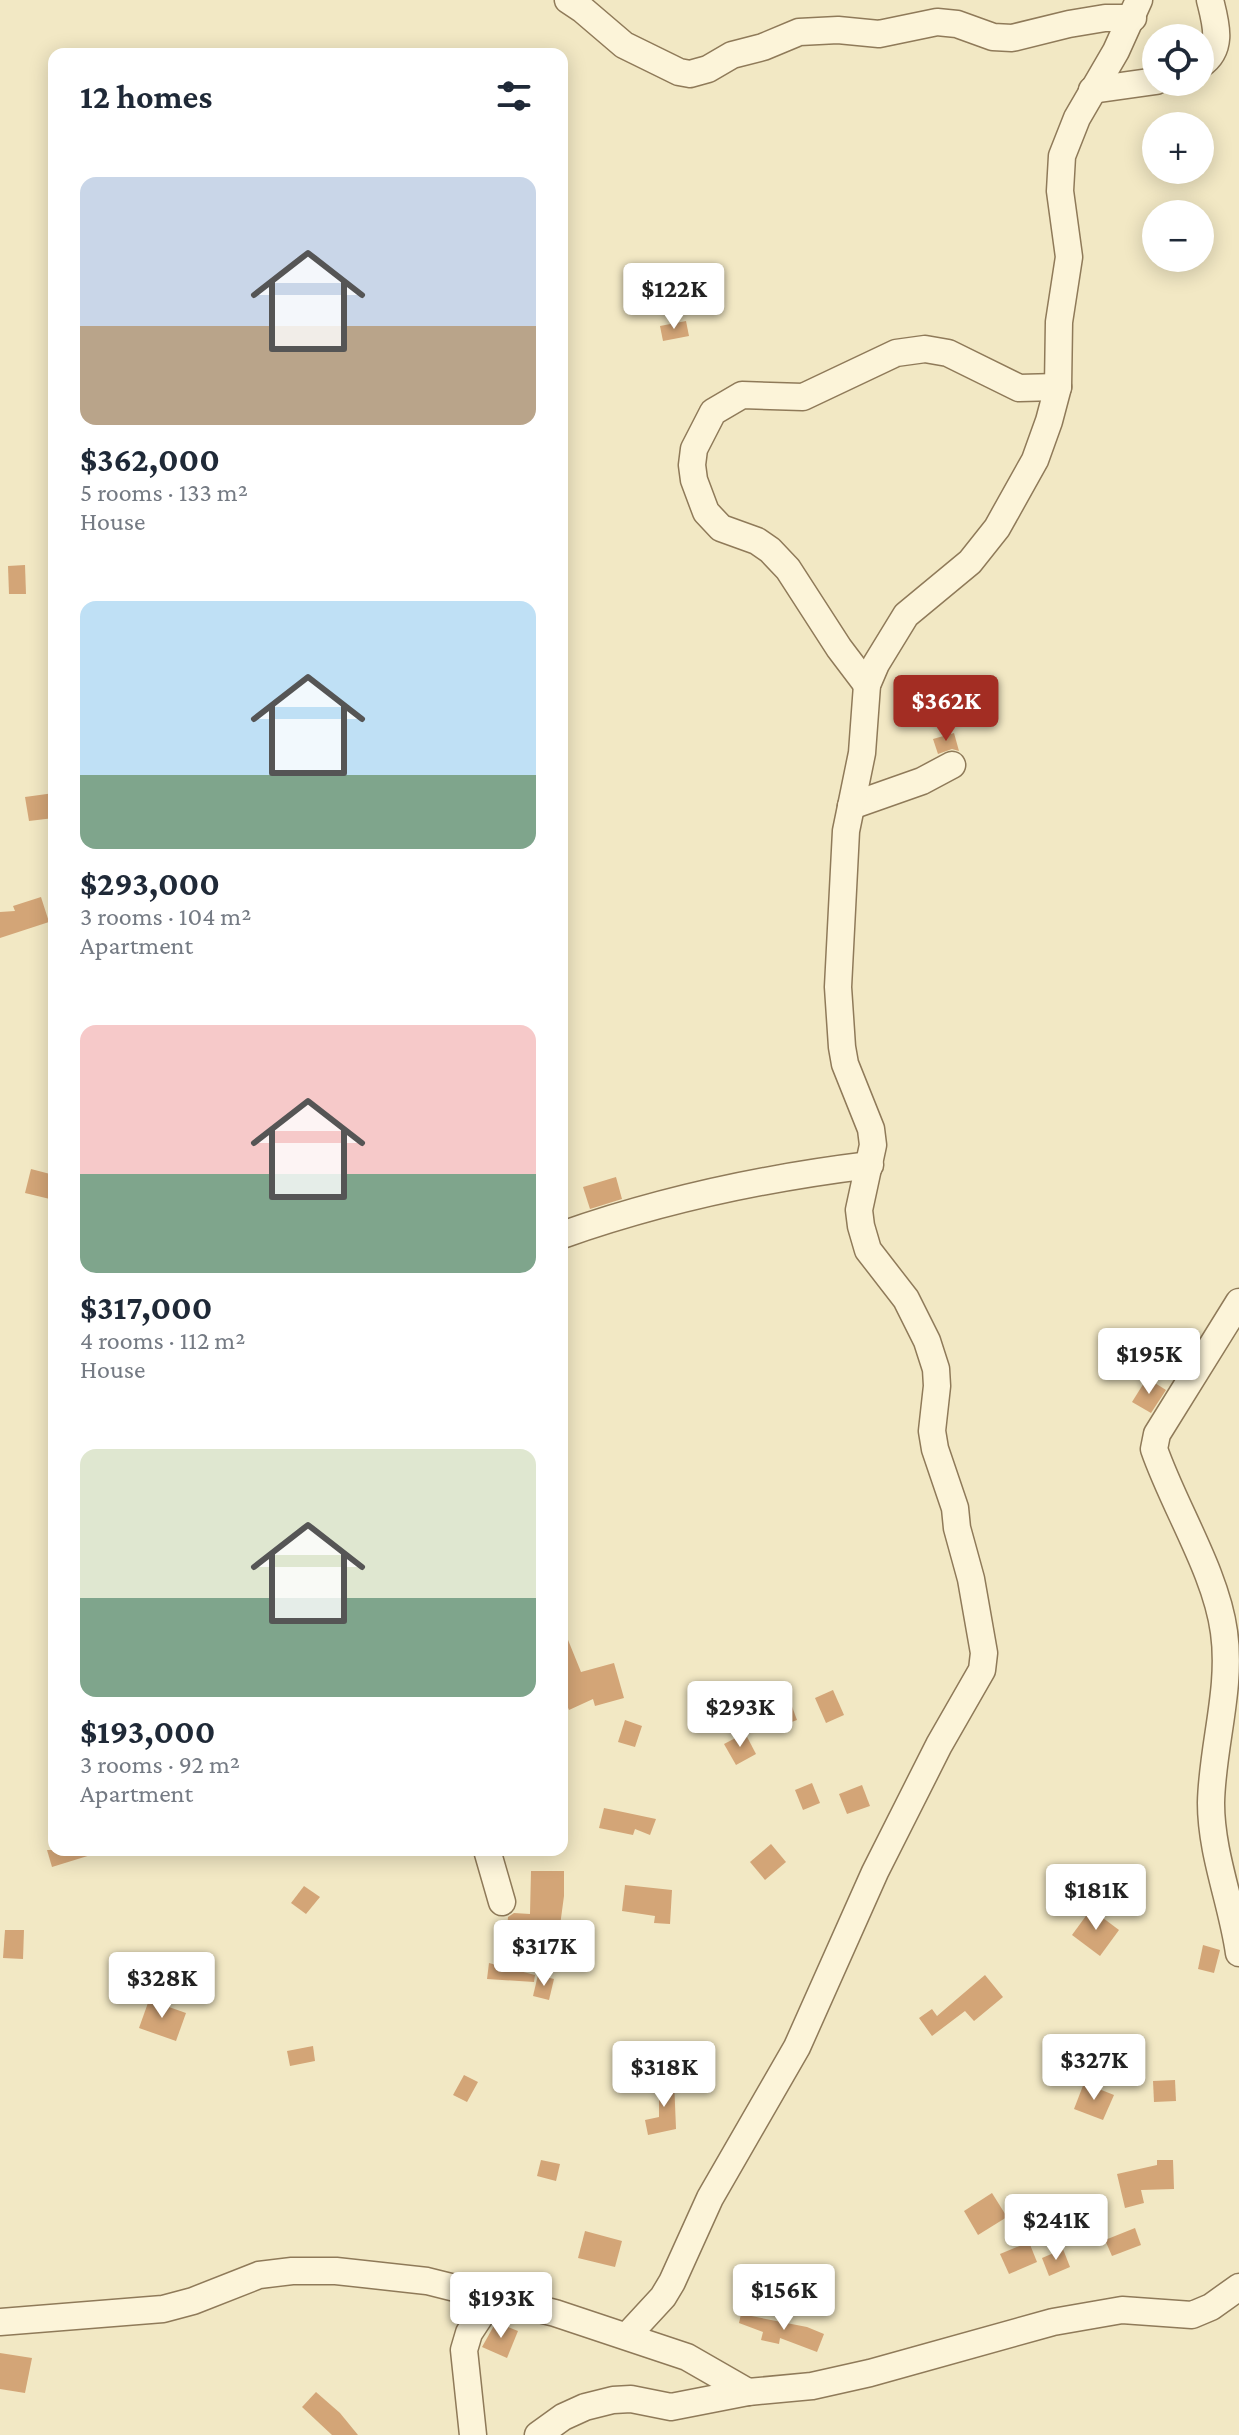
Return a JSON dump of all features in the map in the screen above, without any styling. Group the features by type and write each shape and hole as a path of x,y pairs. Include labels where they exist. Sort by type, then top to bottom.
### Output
{"street":[{"path":"568,0 624,45 679,72 690,74 708,69 732,55 763,47 799,32 838,30 879,34 937,22 957,24 993,37 1012,38 1136,9"},
{"path":"1210,0 1216,24 1214,50"},
{"path":"627,2336 663,2297 672,2282 710,2198 797,2047 875,1872 939,1745 982,1670 982,1631 973,1602 955,1508 932,1431 936,1369 927,1341 906,1299 868,1250 861,1226 859,1210 873,1145 871,1129 845,1064 839,1021 846,831 862,753 867,685 876,664 906,615 970,562 997,528 1035,460 1058,387 1059,322 1069,257 1060,191 1062,156 1077,118 1116,51 1136,9"},
{"path":"1092,90 1142,83"},
{"path":"867,685 779,559 757,541 721,528 706,512 692,465 694,449 713,412 742,395 803,397 896,353 925,349 948,353 1003,383 1019,388 1058,387"},
{"path":"851,806 922,781 952,765"},
{"path":"568,1233 716,1189 870,1165"},
{"path":"1239,1302 1157,1434 1154,1449 1212,1587 1224,1631 1225,1686 1211,1799 1212,1824 1239,1953"},
{"path":"489,1856 502,1902"},
{"path":"0,2322 163,2309 193,2301 259,2275 336,2271 427,2281 555,2313 687,2357 748,2392"},
{"path":"538,2435 563,2417 613,2400 631,2399 671,2407 748,2392 812,2386 1053,2322 1122,2310 1192,2315 1211,2307 1239,2287"},
{"path":"473,2435 464,2350 469,2333 492,2298"}],"building":[{"path":"686,321 689,336 663,341 660,326"},
{"path":"25,565 26,594 9,594 8,566"},
{"path":"954,733 959,751 952,749 938,754 933,739"},
{"path":"48,794 48,819 29,821 25,797"},
{"path":"41,897 48,922 0,938 0,912 15,911 13,906"},
{"path":"31,1169 48,1173 48,1199 25,1193"},
{"path":"616,1177 622,1199 590,1209 583,1187"},
{"path":"1147,1378 1166,1390 1151,1413 1132,1402"},
{"path":"568,1640 581,1672 614,1663 624,1698 595,1706 593,1699 569,1710"},
{"path":"833,1690 844,1715 826,1723 815,1698"},
{"path":"787,1693 797,1720 778,1727 768,1700"},
{"path":"625,1720 642,1726 635,1747 618,1742"},
{"path":"745,1733 756,1754 736,1765 724,1744"},
{"path":"812,1783 820,1803 803,1810 795,1790"},
{"path":"862,1785 870,1806 847,1814 839,1794"},
{"path":"604,1808 656,1819 650,1835 635,1829 633,1835 599,1828"},
{"path":"771,1844 786,1862 765,1880 750,1862"},
{"path":"49,1856 88,1856 52,1867"},
{"path":"531,1871 564,1871 559,1933 529,1930 528,1943 506,1943 508,1917 514,1913 530,1914"},
{"path":"1081,1875 1096,1884 1077,1912 1063,1902"},
{"path":"625,1885 672,1890 670,1924 654,1923 655,1916 622,1911"},
{"path":"304,1886 320,1897 306,1914 291,1903"},
{"path":"1091,1909 1119,1930 1100,1956 1072,1935"},
{"path":"5,1930 24,1930 23,1959 3,1958"},
{"path":"1203,1945 1220,1950 1214,1973 1198,1969"},
{"path":"489,1963 535,1975 534,1982 487,1979"},
{"path":"538,1975 554,1979 549,2000 533,1996"},
{"path":"985,1975 1003,1997 974,2021 965,2011 932,2036 919,2018 932,2009 937,2016"},
{"path":"149,2000 186,2013 176,2041 139,2028"},
{"path":"313,2046 315,2061 290,2066 287,2051"},
{"path":"464,2075 478,2082 467,2102 453,2095"},
{"path":"659,2079 674,2079 676,2129 648,2135 645,2120 659,2117"},
{"path":"1175,2080 1176,2101 1154,2102 1153,2081"},
{"path":"1084,2083 1114,2095 1103,2120 1074,2109"},
{"path":"541,2160 560,2164 556,2181 537,2176"},
{"path":"1157,2160 1173,2160 1174,2189 1141,2190 1144,2203 1125,2208 1117,2174 1157,2165"},
{"path":"992,2193 1007,2217 978,2235 964,2211"},
{"path":"1135,2228 1141,2245 1112,2256 1105,2240"},
{"path":"585,2231 622,2241 615,2267 578,2258"},
{"path":"1029,2242 1037,2262 1009,2274 1000,2254"},
{"path":"1063,2249 1070,2267 1049,2276 1042,2258"},
{"path":"741,2314 807,2327 824,2334 817,2352 780,2338 779,2344 761,2340 763,2332 739,2323"},
{"path":"496,2322 518,2331 507,2358 482,2347"},
{"path":"0,2353 32,2358 25,2393 0,2389"},
{"path":"316,2392 340,2413 358,2435 332,2435 302,2407"}]}
